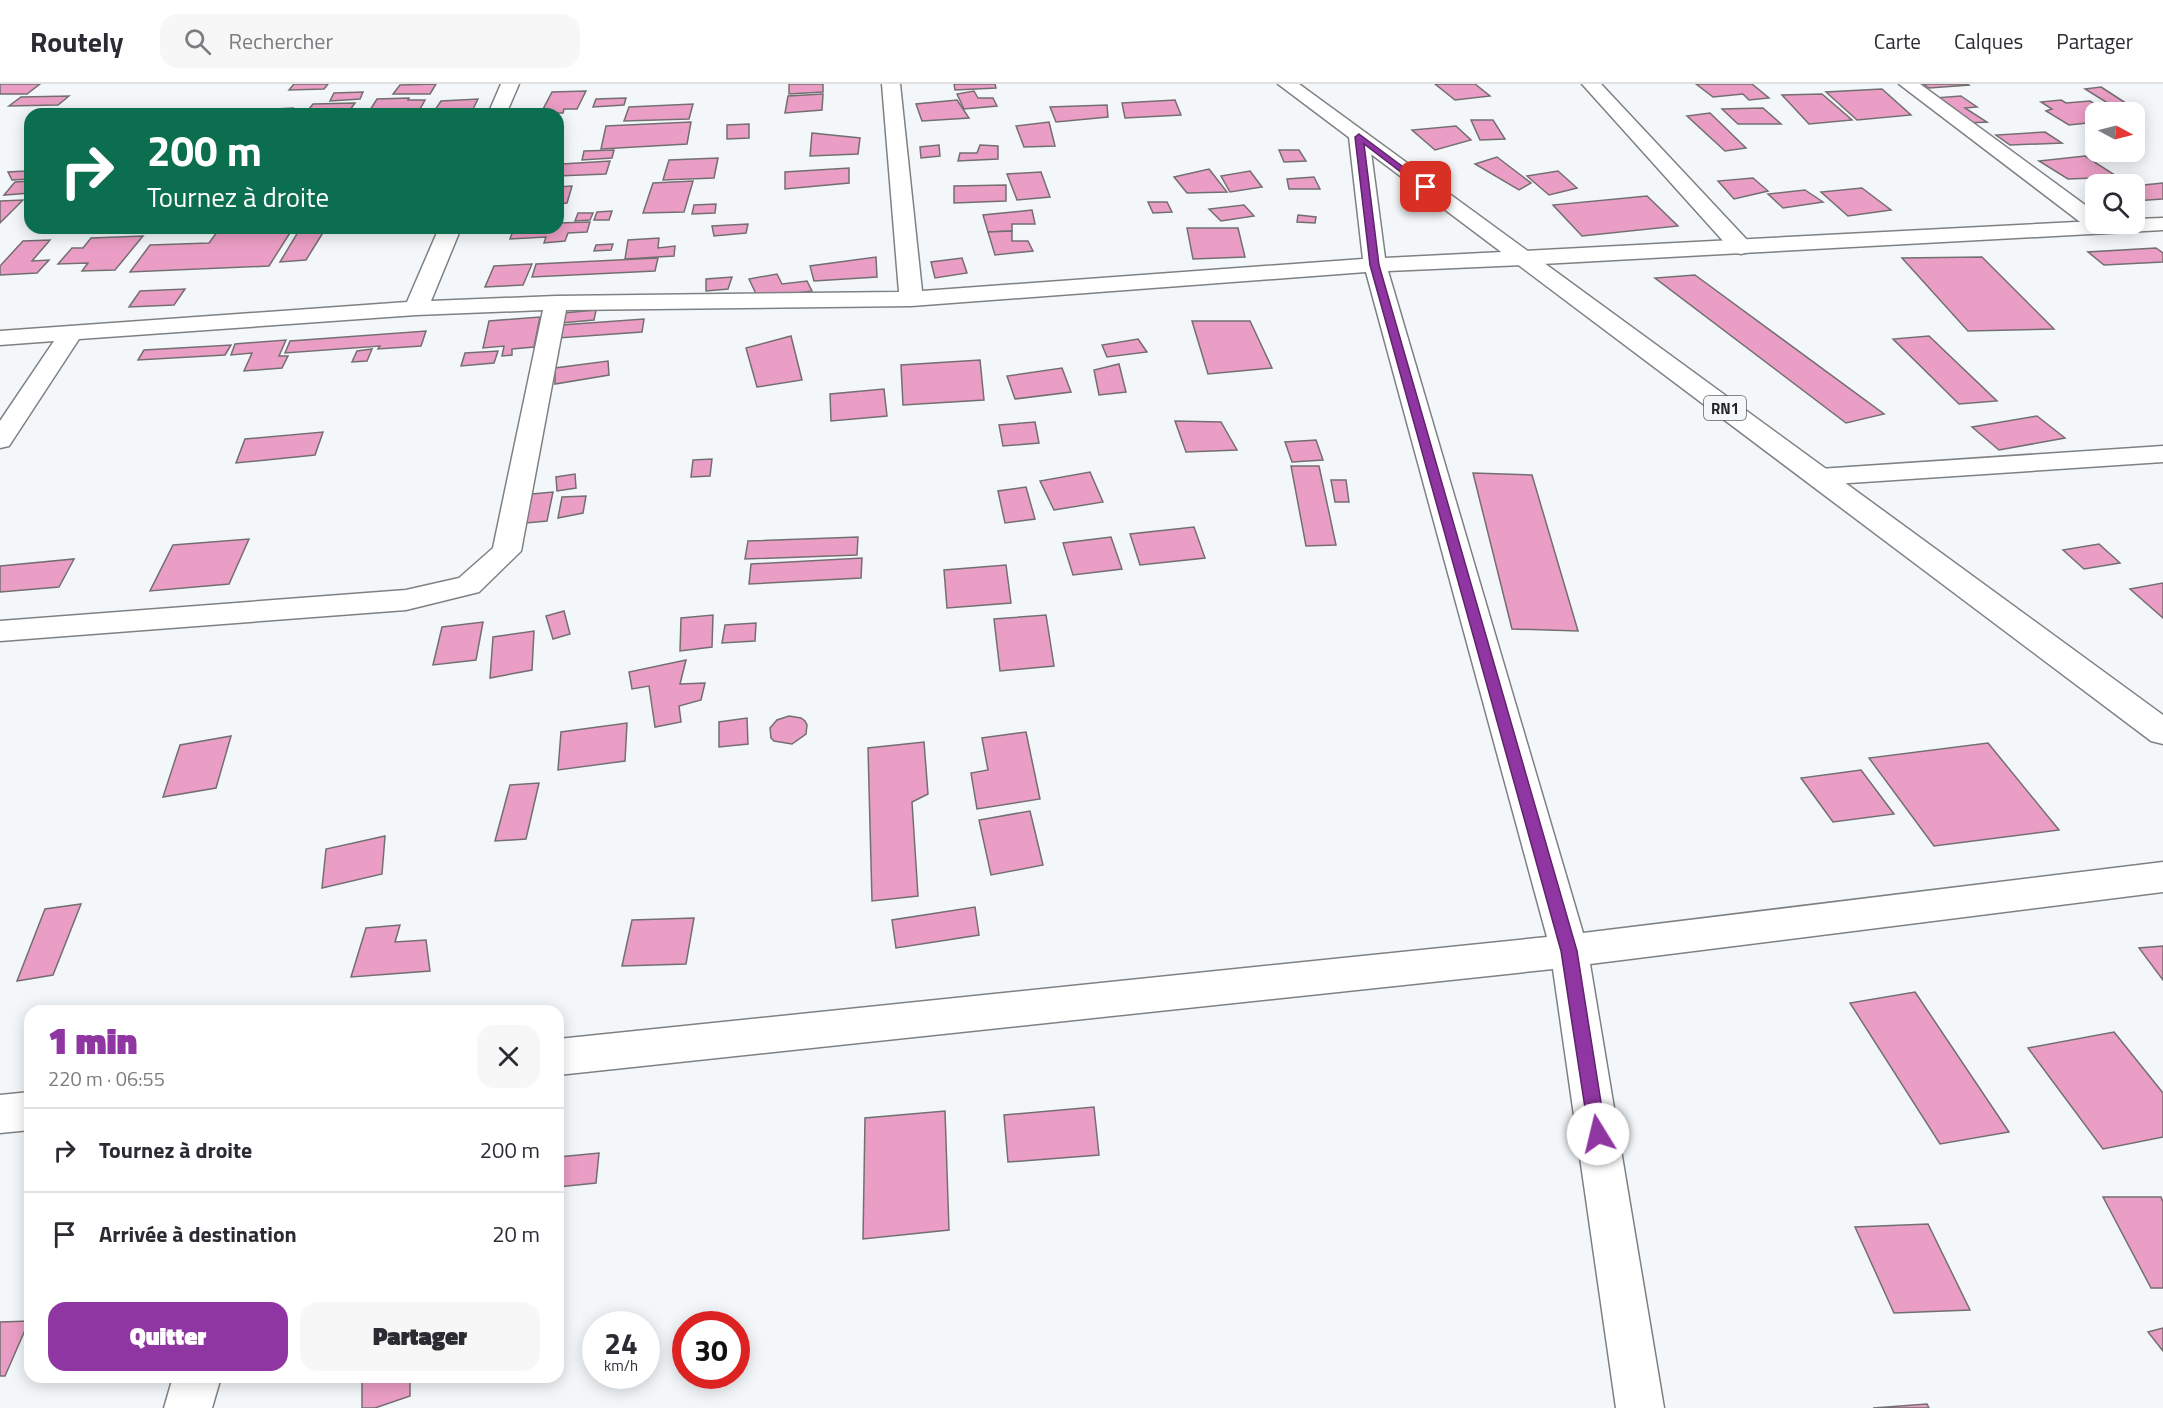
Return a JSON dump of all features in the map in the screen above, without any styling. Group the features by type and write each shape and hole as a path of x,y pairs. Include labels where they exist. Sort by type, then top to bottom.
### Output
{"main road":[{"path":"500,108 510,84"},
{"path":"891,84 911,299"},
{"name":"RN1","path":"1287,84 2163,732"},
{"path":"1591,84 1741,247"},
{"path":"1908,84 2085,215"},
{"path":"1359,137 1375,265 1569,951 1640,1408"},
{"path":"2145,225 2163,225"},
{"path":"0,338 416,308 556,303 911,299 1375,265 1741,247 2085,226"},
{"path":"416,308 447,234"},
{"path":"0,631 406,600 469,585 507,551 556,303"},
{"path":"0,440 71,333"},
{"path":"1819,477 2163,454"},
{"path":"564,1056 1569,951 2163,877"},
{"path":"0,1114 24,1112"},
{"path":"188,1408 195,1383"}],"building":[{"path":"0,84 40,84 27,94 0,94"},
{"path":"294,84 328,84 324,89 289,90"},
{"path":"436,84 430,94 393,94 400,85"},
{"path":"789,84 823,84 823,92 789,94"},
{"path":"954,84 995,84 996,88 955,90"},
{"path":"1435,84 1475,84 1490,96 1455,100"},
{"path":"1696,84 1752,84 1769,98 1749,100 1743,94 1713,97"},
{"path":"1923,84 1968,84 1969,85 1929,88"},
{"path":"2101,87 2124,102 2106,102 2085,89"},
{"path":"1882,89 1911,115 1857,120 1826,92"},
{"path":"586,91 577,109 544,108 552,92"},
{"path":"974,91 978,98 993,98 997,106 964,109 957,94"},
{"path":"363,92 360,99 330,101 334,93"},
{"path":"823,94 822,110 785,113 788,96"},
{"path":"1822,94 1852,120 1809,124 1782,95"},
{"path":"69,96 58,105 9,106 21,97"},
{"path":"1961,96 1977,107 1965,108 1987,122 1966,123 1934,98"},
{"path":"626,98 624,105 593,107 596,99"},
{"path":"377,99 425,100 421,108 371,108"},
{"path":"478,99 474,108 436,108 441,101"},
{"path":"957,100 969,118 922,121 916,104"},
{"path":"1175,100 1181,115 1125,118 1122,103"},
{"path":"2061,100 2066,103 2090,101 2092,102 2085,102 2085,123 2069,125 2046,111 2052,109 2041,102"},
{"path":"355,103 351,108 310,108 313,104"},
{"path":"693,104 689,119 624,121 629,107"},
{"path":"1107,105 1108,117 1056,122 1050,107"},
{"path":"1763,108 1781,124 1738,124 1722,109"},
{"path":"1710,113 1746,148 1725,151 1687,116"},
{"path":"1471,120 1493,120 1505,139 1480,140"},
{"path":"691,122 687,144 601,149 606,126"},
{"path":"1049,122 1055,146 1024,147 1016,126"},
{"path":"749,124 749,138 727,139 727,125"},
{"path":"1456,126 1471,140 1435,150 1412,130"},
{"path":"2045,132 2062,143 2010,145 1996,135"},
{"path":"812,133 860,138 858,154 810,156"},
{"path":"939,145 940,156 921,158 920,147"},
{"path":"980,145 998,146 998,159 958,161 960,153 977,153"},
{"path":"614,150 612,158 582,160 584,151"},
{"path":"1279,150 1299,150 1306,161 1284,162"},
{"path":"2085,156 2085,162 2094,162 2113,174 2085,174 2085,178 2068,179 2039,161"},
{"path":"1497,157 1531,183 1519,190 1475,164"},
{"path":"718,158 714,178 663,180 669,160"},
{"path":"610,161 606,174 564,176 564,164"},
{"path":"849,168 849,183 785,189 785,172"},
{"path":"1209,169 1227,192 1187,193 1174,177"},
{"path":"24,171 24,179 12,180 8,172"},
{"path":"1250,171 1262,187 1230,192 1221,176"},
{"path":"1558,171 1577,188 1549,195 1527,176"},
{"path":"1041,172 1050,197 1017,200 1007,174"},
{"path":"1314,177 1320,189 1289,189 1287,179"},
{"path":"1753,178 1768,191 1734,199 1718,181"},
{"path":"24,181 24,193 4,195 15,182"},
{"path":"693,181 684,212 643,213 653,183"},
{"path":"2163,183 2163,199 2145,200 2145,185"},
{"path":"1006,185 1006,201 954,203 954,186"},
{"path":"572,186 567,203 564,203 564,187"},
{"path":"1862,188 1891,210 1848,216 1821,192"},
{"path":"1805,190 1823,202 1783,208 1768,194"},
{"path":"1647,196 1678,226 1582,236 1553,205"},
{"path":"23,200 0,223 0,201"},
{"path":"1148,202 1167,202 1172,212 1153,213"},
{"path":"716,204 715,213 692,214 694,205"},
{"path":"1244,205 1254,216 1221,221 1209,209"},
{"path":"1032,210 1035,224 1012,224 1012,231 988,232 983,215"},
{"path":"612,211 609,220 594,220 597,212"},
{"path":"578,213 593,213 590,220 575,221"},
{"path":"1298,215 1316,217 1315,223 1297,222"},
{"path":"590,222 587,232 568,233 565,241 544,243 546,237 510,239 512,234 564,234 564,223"},
{"path":"748,224 746,233 714,236 712,226"},
{"path":"1187,228 1238,228 1245,257 1193,259"},
{"path":"1012,231 1012,241 1028,241 1033,251 995,255 988,232"},
{"path":"216,234 289,234 269,266 130,272 150,245 209,243"},
{"path":"297,234 322,234 306,260 280,262"},
{"path":"143,236 115,270 82,271 88,263 58,264 72,248 83,248 91,238"},
{"path":"659,238 658,248 675,246 674,256 625,259 628,240"},
{"path":"50,240 32,261 49,260 37,273 0,275 0,266 23,241"},
{"path":"613,244 611,250 594,251 596,245"},
{"path":"2156,248 2163,253 2163,262 2104,265 2088,252"},
{"path":"876,257 877,277 814,281 810,266"},
{"path":"1982,257 2054,329 1968,331 1902,258"},
{"path":"658,258 655,271 532,277 536,264"},
{"path":"962,258 967,273 935,278 931,262"},
{"path":"532,264 523,285 485,287 494,266"},
{"path":"777,274 782,284 807,281 812,291 758,298 749,279"},
{"path":"1695,275 1884,414 1846,423 1655,278"},
{"path":"732,277 728,289 706,291 706,279"},
{"path":"185,289 174,305 129,307 140,291"},
{"path":"596,310 594,320 561,323 563,313"},
{"path":"540,317 534,347 512,349 512,355 502,356 504,346 483,348 489,321"},
{"path":"644,319 642,332 558,338 561,325"},
{"path":"1192,321 1250,321 1272,368 1208,374"},
{"path":"426,331 421,346 378,349 380,346 285,353 290,341"},
{"path":"791,336 802,380 757,387 746,348"},
{"path":"1929,336 1997,401 1959,404 1893,339"},
{"path":"1138,339 1147,352 1107,357 1102,345"},
{"path":"286,340 279,356 288,356 282,368 244,371 252,353 231,355 235,344"},
{"path":"231,345 225,355 138,360 144,350"},
{"path":"372,349 367,361 352,362 357,351"},
{"path":"498,351 494,363 461,366 465,353"},
{"path":"980,360 984,400 903,405 901,365"},
{"path":"608,361 609,375 555,384 555,368"},
{"path":"1119,364 1126,392 1099,395 1094,370"},
{"path":"1062,368 1071,392 1015,399 1007,376"},
{"path":"884,389 887,416 831,421 830,394"},
{"path":"2037,416 2065,438 1999,450 1972,427"},
{"path":"1175,421 1221,422 1237,450 1186,452"},
{"path":"1035,422 1039,443 1003,446 999,425"},
{"path":"323,432 315,455 236,463 245,439"},
{"path":"1316,440 1323,460 1292,462 1285,442"},
{"path":"712,459 710,476 691,477 693,460"},
{"path":"1291,466 1319,466 1336,545 1306,546"},
{"path":"1090,472 1103,502 1054,510 1040,481"},
{"path":"1473,473 1532,475 1578,631 1512,629"},
{"path":"575,474 576,488 557,491 556,477"},
{"path":"1331,480 1346,480 1349,502 1335,502"},
{"path":"1026,487 1035,519 1005,523 998,491"},
{"path":"553,492 547,521 526,523 532,494"},
{"path":"586,496 583,513 558,518 562,497"},
{"path":"1194,527 1205,558 1140,565 1130,534"},
{"path":"858,537 857,555 745,559 748,541"},
{"path":"1111,537 1122,569 1073,575 1063,543"},
{"path":"249,539 229,584 150,591 173,545"},
{"path":"2099,544 2120,563 2084,569 2063,550"},
{"path":"862,558 861,578 749,584 751,564"},
{"path":"74,559 59,587 0,592 0,566"},
{"path":"1006,565 1011,603 947,608 944,570"},
{"path":"2163,583 2163,618 2130,589"},
{"path":"564,611 570,634 553,639 546,616"},
{"path":"713,615 712,647 680,651 681,618"},
{"path":"1046,615 1054,666 1000,671 994,619"},
{"path":"483,622 476,660 433,665 442,627"},
{"path":"756,623 755,641 722,643 725,625"},
{"path":"534,631 532,670 490,678 493,637"},
{"path":"686,660 680,684 705,683 701,700 679,706 681,722 655,727 649,686 632,689 629,672"},
{"path":"789,716 805,721 806,734 792,744 774,741 771,738 770,728 777,720"},
{"path":"747,718 748,744 719,747 719,722"},
{"path":"627,723 625,761 558,770 561,732"},
{"path":"1026,732 1040,799 977,809 971,773 988,770 982,738"},
{"path":"231,736 216,788 163,797 180,745"},
{"path":"924,742 928,794 912,802 918,896 872,901 868,748"},
{"path":"1988,743 2059,830 1934,846 1869,758"},
{"path":"1861,770 1894,814 1833,822 1801,778"},
{"path":"539,783 526,839 495,841 510,785"},
{"path":"1030,811 1043,865 991,875 979,820"},
{"path":"385,836 382,874 322,888 326,849"},
{"path":"81,904 53,975 17,981 45,909"},
{"path":"975,907 979,935 896,948 892,920"},
{"path":"694,918 686,964 622,966 632,920"},
{"path":"400,925 395,942 426,940 430,971 351,977 366,928"},
{"path":"2163,946 2163,980 2139,948"},
{"path":"1915,992 2009,1132 1940,1144 1850,1003"},
{"path":"2114,1032 2163,1093 2163,1137 2103,1149 2028,1048"},
{"path":"1094,1107 1099,1155 1008,1162 1004,1115"},
{"path":"945,1111 949,1230 863,1239 865,1118"},
{"path":"599,1153 596,1183 564,1186 564,1156"},
{"path":"2103,1197 2161,1197 2163,1202 2163,1288 2151,1288"},
{"path":"1928,1224 1970,1310 1894,1313 1855,1227"},
{"path":"24,1321 24,1332 5,1376 0,1376 0,1322"},
{"path":"2163,1328 2163,1351 2148,1332"},
{"path":"362,1383 410,1383 410,1396 375,1408 362,1408"},
{"path":"1927,1404 1929,1408 1873,1408"}],"route":[{"path":"1426,187 1359,137 1375,265 1569,951 1598,1134"}]}
